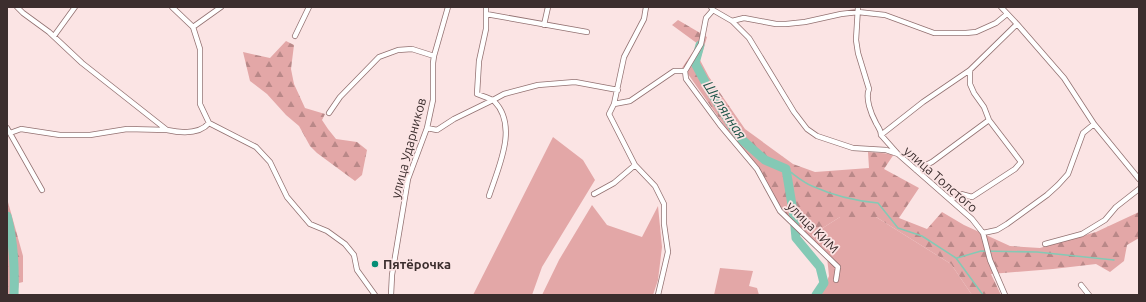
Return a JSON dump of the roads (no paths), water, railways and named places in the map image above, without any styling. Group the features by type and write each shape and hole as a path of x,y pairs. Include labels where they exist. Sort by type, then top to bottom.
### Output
{"street":[{"path":"17,7 54,36 82,63 167,130"},
{"path":"54,36 75,7"},
{"path":"172,7 193,27 200,49 200,104 209,123 256,147 270,162 287,197 310,224 327,231 345,244 354,255 357,270 375,295"},
{"path":"193,27 221,7"},
{"path":"295,36 309,7"},
{"name":"улица Ударников","path":"391,295 392,275 408,179 427,128 434,100 434,56 448,7"},
{"path":"486,7 486,29 479,61 477,94 493,100 505,116 506,145 489,196"},
{"path":"544,25 548,7"},
{"path":"646,7 644,19 624,57 618,90 609,114 635,165 655,186 664,204 664,224 668,252 658,295"},
{"path":"1001,7 1064,78 1094,124 1139,179"},
{"path":"614,104 630,101 674,71 685,71 701,44 706,18 712,9"},
{"name":"улица Толстого","path":"712,9 732,21 749,38 794,112 807,129 817,136 853,148 886,150 898,154 972,219 984,233 989,255 1000,286 1005,295"},
{"path":"732,21 744,18 776,24 786,24 805,22 858,10 885,16 934,33 966,33 976,32 996,23 1008,14"},
{"path":"858,10 856,23 858,53 869,88 867,94 875,122 881,130 881,135 898,154"},
{"path":"486,14 587,32"},
{"path":"881,135 923,102 970,70 1017,24"},
{"path":"329,113 340,97 379,56 398,50 412,49 434,56"},
{"path":"951,200 961,194 972,197 1015,168 1021,162 989,120 984,107 974,93 970,84 970,70"},
{"name":"улица КИМ","path":"685,71 686,79 720,125 758,169 780,211 838,267 836,280"},
{"path":"427,128 437,130 454,119 504,94 538,85 575,82 618,90"},
{"path":"916,170 932,162 989,120"},
{"path":"10,133 21,129 60,136 90,135 126,129 167,130 184,133 204,129 209,123"},
{"path":"984,233 997,230 1007,224 1047,195 1058,185 1068,174 1083,133 1094,124"},
{"path":"7,128 42,190"},
{"path":"594,194 614,183 635,165"},
{"path":"1045,244 1082,234 1094,227 1105,220 1116,207 1139,189"},
{"path":"1081,285 1089,295"}],"waterway":[{"name":"Шклянная","path":"700,45 695,63 710,91 740,138 765,160 786,169 796,238 820,267 824,283 816,295"},
{"path":"786,169 808,184 828,192 852,199 878,203 898,228 922,236 956,258 983,295"},
{"path":"7,216 14,255 14,295"},
{"path":"957,258 981,251 1037,252 1114,260"}],"place":[{"name":"Пятёрочка","path":"375,264"}]}
